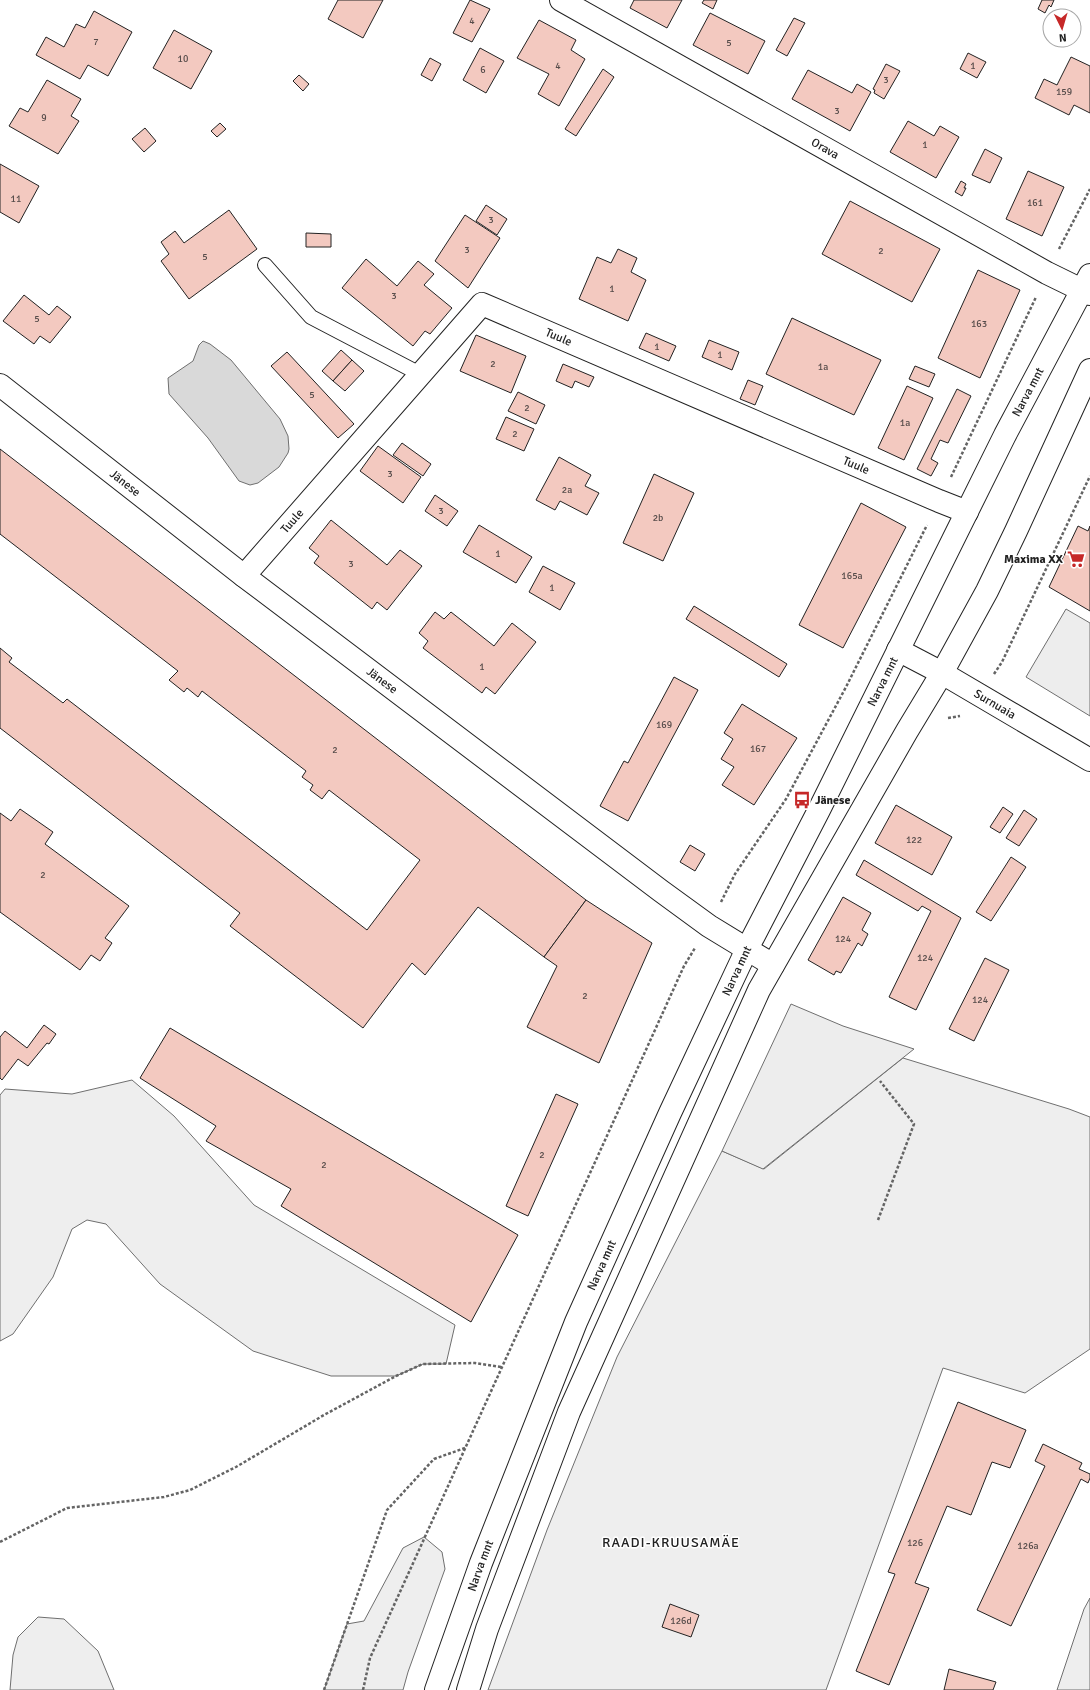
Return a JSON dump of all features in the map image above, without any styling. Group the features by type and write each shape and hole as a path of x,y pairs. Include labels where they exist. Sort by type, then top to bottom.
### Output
{"main road":[{"name":"Orava","path":"561,0 1047,273 1087,286"},
{"name":"Narva mnt","path":"436,1690 481,1563 576,1322 670,1113 747,949 816,817 1005,434 1087,286"},
{"name":"Tuule","path":"244,576 482,304 967,512"},
{"path":"468,1690 487,1629 569,1412 759,990 942,673 987,591 1016,532 1090,370"},
{"name":"Jänese","path":"0,385 244,576 661,891 709,926 773,965"},
{"name":"Surnuaia","path":"898,650 981,695 1090,760"}],"lane":[{"path":"265,265 311,318 420,374"}],"path":[{"path":"363,1690 370,1658 684,966 709,926 735,874 786,799 846,687 939,501 1047,273 1090,189"},
{"path":"944,718 970,714 1002,662 1090,476"},
{"path":"878,1220 914,1124 880,1081"},
{"path":"0,1542 67,1508 164,1497 190,1490 236,1467 324,1415 396,1376 423,1364 475,1363 501,1368"},
{"path":"324,1690 387,1510 434,1459 465,1448"}],"shaded area":[{"path":"203,341 210,344 231,360 280,419 288,436 288,453 279,467 258,483 250,485 239,481 208,438 169,394 168,378 193,361 199,345"},
{"path":"1066,609 1090,623 1090,716 1026,677"},
{"path":"791,1004 843,1026 914,1049 763,1169 722,1151"},
{"path":"903,1058 1069,1109 1090,1117 1090,1349 1025,1393 943,1368 826,1690 488,1690 547,1530 617,1357 722,1151 764,1169"},
{"path":"132,1080 174,1116 254,1205 455,1325 446,1364 423,1364 396,1376 331,1376 253,1351 160,1284 106,1224 87,1220 72,1229 53,1277 13,1334 0,1341 0,1095 5,1089 72,1094"},
{"path":"424,1537 442,1552 445,1569 403,1690 324,1690 347,1624 364,1621 403,1548"},
{"path":"1090,1598 1090,1690 1057,1690 1084,1609"},
{"path":"38,1617 64,1619 98,1651 114,1690 10,1690 13,1655 18,1637"}],"building":[{"path":"338,0 383,0 363,38 328,19"},
{"path":"470,0 490,9 472,42 453,33"},
{"path":"634,0 682,0 667,28 630,8"},
{"path":"704,0 717,0 713,9 702,3"},
{"path":"1042,0 1054,0 1051,7 1049,5 1048,8 1042,8 1042,11 1038,9"},
{"path":"94,11 132,32 108,76 88,65 80,79 36,55 46,37 64,47 76,24 85,28"},
{"path":"710,13 765,41 748,74 693,45"},
{"path":"794,18 805,23 787,56 776,50"},
{"path":"539,20 576,40 571,50 585,59 559,106 538,94 549,74 517,58"},
{"path":"174,30 212,51 191,89 153,68"},
{"path":"480,48 504,61 486,93 463,80"},
{"path":"968,53 986,62 977,78 960,69"},
{"path":"1071,57 1090,66 1090,113 1074,105 1069,115 1035,98 1044,79 1057,85"},
{"path":"430,58 441,64 432,81 421,75"},
{"path":"886,64 900,71 884,99 874,93 875,90 873,89"},
{"path":"603,69 614,77 576,136 565,129"},
{"path":"808,70 852,93 857,84 871,92 850,131 792,99"},
{"path":"299,75 309,84 303,91 293,81"},
{"path":"47,80 81,99 71,116 79,121 58,154 9,126 20,108 28,112"},
{"path":"908,121 934,136 940,126 959,137 936,178 890,152"},
{"path":"220,123 226,129 217,137 211,131"},
{"path":"145,128 156,141 144,152 132,139"},
{"path":"985,149 1002,158 990,183 972,175"},
{"path":"0,164 39,186 19,223 0,212"},
{"path":"1028,171 1064,187 1042,236 1006,219"},
{"path":"961,181 966,184 964,188 966,188 962,196 955,192"},
{"path":"850,201 940,249 912,302 822,254"},
{"path":"486,205 507,219 497,235 476,221"},
{"path":"229,210 257,249 189,299 161,261 169,254 161,242 175,231 184,243"},
{"path":"465,215 500,238 468,288 435,261"},
{"path":"306,233 331,234 331,247 306,247"},
{"path":"618,249 637,258 631,272 646,280 628,321 579,299 597,257 611,263"},
{"path":"366,259 397,286 418,261 434,274 424,285 452,308 430,334 425,331 413,346 342,288"},
{"path":"978,270 1020,290 980,378 938,358"},
{"path":"24,295 49,315 57,306 71,317 50,343 40,336 34,344 3,321"},
{"path":"792,318 881,360 854,415 766,374"},
{"path":"646,333 676,346 669,361 639,348"},
{"path":"476,335 526,356 511,393 460,371"},
{"path":"709,340 739,352 732,370 702,357"},
{"path":"341,350 352,360 333,381 322,371"},
{"path":"287,352 354,424 338,438 271,366"},
{"path":"352,360 364,371 345,391 333,381"},
{"path":"563,364 594,377 589,387 575,381 572,388 556,381"},
{"path":"915,366 935,374 929,387 909,379"},
{"path":"748,380 763,386 755,405 740,399"},
{"path":"907,386 933,398 904,460 878,448"},
{"path":"957,389 971,396 948,443 940,440 931,459 938,463 931,476 917,469"},
{"path":"518,392 545,405 536,424 508,411"},
{"path":"506,417 534,429 524,451 496,439"},
{"path":"402,443 431,464 423,476 393,455"},
{"path":"378,446 421,477 403,503 360,471"},
{"path":"0,449 586,900 544,957 478,907 425,975 412,963 363,1028 230,926 240,913 0,728 0,648 12,658 9,662 63,703 67,699 367,930 420,860 329,790 322,799 310,790 313,785 302,777 306,771 202,691 198,697 187,688 184,692 169,680 178,671 0,534"},
{"path":"559,457 591,475 585,486 599,493 587,515 560,501 555,510 536,500"},
{"path":"654,474 694,493 663,561 623,543"},
{"path":"435,495 458,511 447,526 425,511"},
{"path":"861,503 906,527 843,648 799,625"},
{"path":"331,520 387,565 400,550 422,566 387,610 377,602 372,609 314,563 319,556 309,548"},
{"path":"479,525 532,557 516,583 463,552"},
{"name":"Maxima XX","path":"1078,526 1088,531 1090,526 1090,611 1049,587"},
{"path":"543,566 575,583 560,610 529,592"},
{"path":"694,606 787,664 779,677 686,619"},
{"path":"435,612 444,619 451,612 494,646 512,623 536,642 495,694 486,687 482,693 423,648 428,641 419,633"},
{"path":"674,677 698,690 628,821 600,806 624,761 628,763"},
{"path":"742,704 797,738 754,805 722,785 734,767 721,759 733,739 724,733"},
{"path":"896,805 952,837 932,875 875,843"},
{"path":"1003,807 1013,814 1000,833 990,827"},
{"path":"20,809 53,832 45,844 129,906 105,938 112,943 100,961 91,955 80,970 0,912 0,813 11,821"},
{"path":"1024,810 1037,819 1019,846 1006,838"},
{"path":"690,845 705,854 695,871 680,862"},
{"path":"1011,857 1026,867 991,921 976,912"},
{"path":"864,860 961,918 916,1010 889,997 931,911 922,906 918,911 856,875"},
{"path":"843,897 871,913 862,930 868,934 862,946 858,943 841,973 836,971 834,975 808,960"},
{"path":"586,900 652,943 599,1063 527,1027 557,966 544,957"},
{"path":"985,958 1009,970 974,1041 949,1029"},
{"path":"44,1025 56,1034 49,1044 47,1043 28,1066 18,1059 2,1080 0,1078 0,1037 5,1031 27,1048"},
{"path":"170,1028 518,1235 471,1322 281,1206 291,1189 206,1141 216,1126 140,1078"},
{"path":"556,1094 578,1104 528,1216 506,1206"},
{"path":"958,1402 1026,1430 1010,1468 992,1462 971,1515 947,1506 915,1583 929,1588 889,1685 856,1671 895,1574 888,1572"},
{"path":"1043,1444 1082,1463 1079,1469 1090,1474 1090,1478 1088,1483 1081,1479 1011,1626 977,1610 1045,1466 1035,1461"},
{"path":"670,1604 699,1615 691,1637 662,1627"},
{"path":"949,1669 996,1682 993,1690 944,1690"}],"place":[{"name":"Maxima XX","path":"1076,559"},
{"name":"Jänese","path":"802,800"}],"district":[{"name":"RAADI-KRUUSAMÄE","path":"671,1542"}]}
